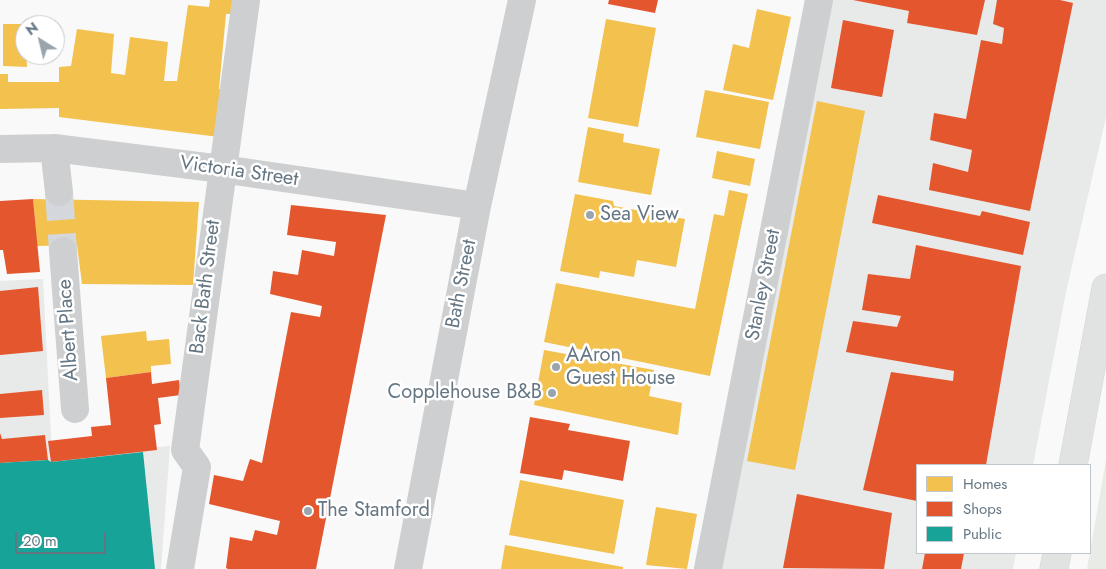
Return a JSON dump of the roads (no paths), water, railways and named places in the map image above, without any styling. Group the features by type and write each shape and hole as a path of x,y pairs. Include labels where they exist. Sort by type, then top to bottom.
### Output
{"highway":[{"path":"1073,464 1105,300"},
{"path":"1054,569 1057,554"}],"street":[{"name":"Back Bath Street","path":"180,569 197,467 185,450 246,0"},
{"name":"Bath Street","path":"408,569 477,206 522,0"},
{"name":"Stanley Street","path":"708,569 819,0"},
{"name":"Victoria Street","path":"0,149 54,148 222,169 477,206"},
{"path":"54,148 59,192"},
{"name":"Albert Place","path":"63,251 75,409"}],"tunnel":[{"path":"59,192 63,251"}],"place":[{"name":"Sea View","path":"590,215"},
{"name":"AAron Guest House","path":"556,367"},
{"name":"Copplehouse B&B","path":"552,393"},
{"name":"The Stamford","path":"308,511"}]}
